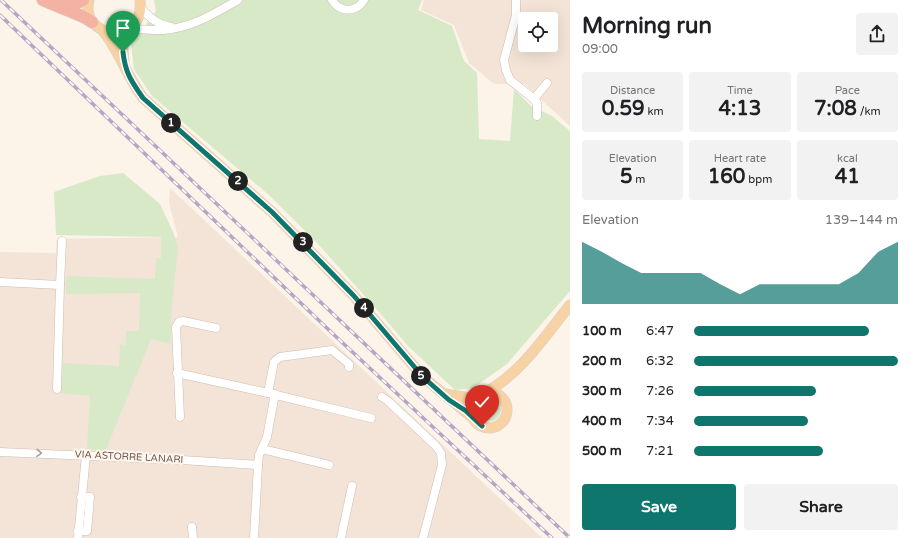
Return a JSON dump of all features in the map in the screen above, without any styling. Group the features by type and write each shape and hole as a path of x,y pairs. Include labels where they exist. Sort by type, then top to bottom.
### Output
{"highway":[{"path":"43,0 92,22"},
{"path":"58,6 76,3 83,0"}],"main road":[{"path":"89,0 88,14 92,22 112,41 131,82 143,98 272,212 349,291 423,377 473,418 478,424 486,428 497,426 503,421 506,413 504,402 511,376"},
{"path":"103,31 113,33 126,30 139,18 141,4"},
{"path":"124,68 122,45 126,30"},
{"path":"443,394 462,398 475,398 496,387 511,376 570,305"},
{"path":"484,393 494,393 504,402"},
{"path":"473,418 471,410 475,398"}],"street":[{"path":"126,30 163,30 195,23 238,0"},
{"path":"332,0 339,8 348,10 356,8 364,0"},
{"path":"516,0 516,15 504,60 510,80 534,98 537,116"},
{"path":"141,4 147,16 164,26 175,28"},
{"path":"534,98 547,83"},
{"path":"56,389 62,241"},
{"path":"0,282 60,285"},
{"path":"180,418 176,327 179,322 183,321 216,328"},
{"path":"254,538 258,465 267,437 274,362 280,357 332,350 349,364 349,367"},
{"path":"177,373 371,418"},
{"path":"382,397 431,441 441,453 443,460 441,471 423,538"},
{"path":"262,449 329,465"},
{"name":"VIA ASTORRE LANARI","path":"0,452 86,455 258,465"},
{"path":"78,535 86,455"},
{"path":"341,538 352,486"},
{"path":"192,527 193,538"}],"shaded area":[{"path":"424,0 570,0 570,126 524,84 494,84 469,63 454,25 421,10"},
{"path":"170,188 542,538 0,538 0,252 56,253 57,239 178,237 169,203"}],"green space":[{"path":"154,0 422,0 418,10 452,26 464,61 477,73 479,139 510,141 514,89 531,106 552,116 570,131 570,291 507,364 473,388 455,390 408,346 318,244 269,195 152,96 134,69 131,44 156,11"},
{"path":"123,173 160,204 178,247 171,315 171,344 151,339 105,452 87,449 90,396 60,393 60,363 119,366 120,344 126,345 126,331 139,331 140,293 66,294 66,276 155,279 156,258 161,258 161,237 56,235 54,192 100,176"},
{"path":"490,399 498,402 501,410 498,418 490,421 482,418 479,410 482,402"}],"railway":[{"path":"1,0 570,538"},
{"path":"0,15 331,332 552,538"}],"route":[{"path":"123,52 124,68 131,82 143,98 232,175 272,212 318,257 354,296 413,367 432,386 449,400 466,411 475,422 482,426"}]}
